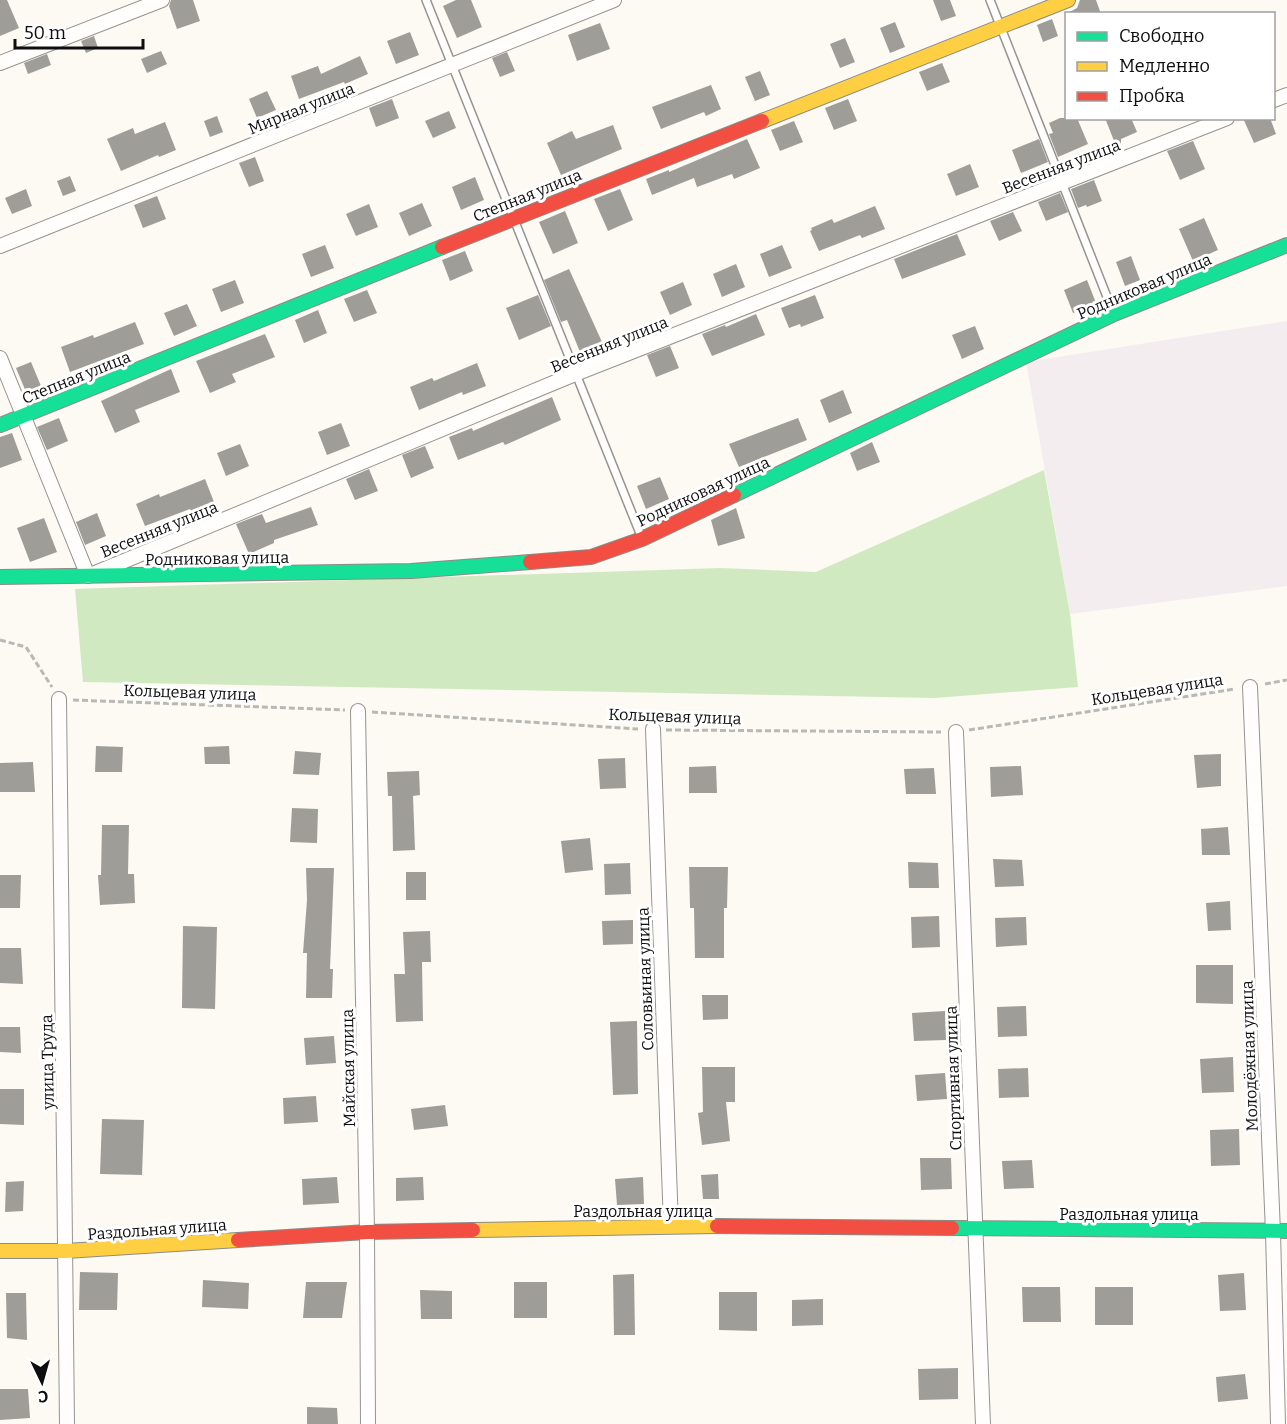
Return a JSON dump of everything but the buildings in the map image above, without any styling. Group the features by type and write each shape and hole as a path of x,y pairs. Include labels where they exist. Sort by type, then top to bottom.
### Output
{"street":[{"path":"0,63 162,0"},
{"name":"Мирная улица","path":"0,246 614,0"},
{"name":"Степная улица","path":"0,425 514,218 1068,0"},
{"name":"Весенняя улица","path":"0,577 87,576 575,374 1222,120"},
{"name":"Родниковая улица","path":"87,576 411,571 591,557 642,539 1114,314 1287,245"},
{"path":"0,358 87,576"},
{"name":"Молодёжная улица","path":"1250,687 1280,1231 1278,1424"},
{"name":"улица Труда","path":"60,699 67,1424"},
{"name":"Майская улица","path":"358,711 368,1424"},
{"name":"Соловьиная улица","path":"653,729 671,1226"},
{"name":"Спортивная улица","path":"956,732 983,1424"},
{"name":"Раздольная улица","path":"0,1251 66,1251 367,1232 671,1226 1280,1231"}],"lane":[{"path":"426,0 642,539"},
{"path":"990,0 1114,314"}],"path":[{"path":"0,640 26,647 60,699"},
{"name":"Кольцевая улица","path":"60,699 358,711 653,729 956,732 1287,680"}],"shaded area":[{"path":"1287,321 1287,586 1070,614 1026,362"}],"green space":[{"path":"1044,470 1070,614 1078,687 935,698 83,682 75,589 720,568 816,572"}],"traffic: fast":[{"path":"734,495 1114,314 1287,245"},
{"path":"0,425 442,247"},
{"path":"0,577 411,571 530,562"},
{"path":"952,1228 1287,1231"}],"traffic: slow":[{"path":"762,121 1068,0"},
{"path":"473,1230 717,1226"},
{"path":"0,1251 66,1251 238,1240"}],"traffic: jam":[{"path":"442,247 762,121"},
{"path":"530,562 591,557 642,539 734,495"},
{"path":"717,1226 952,1228"},
{"path":"238,1240 367,1232 473,1230"}]}
